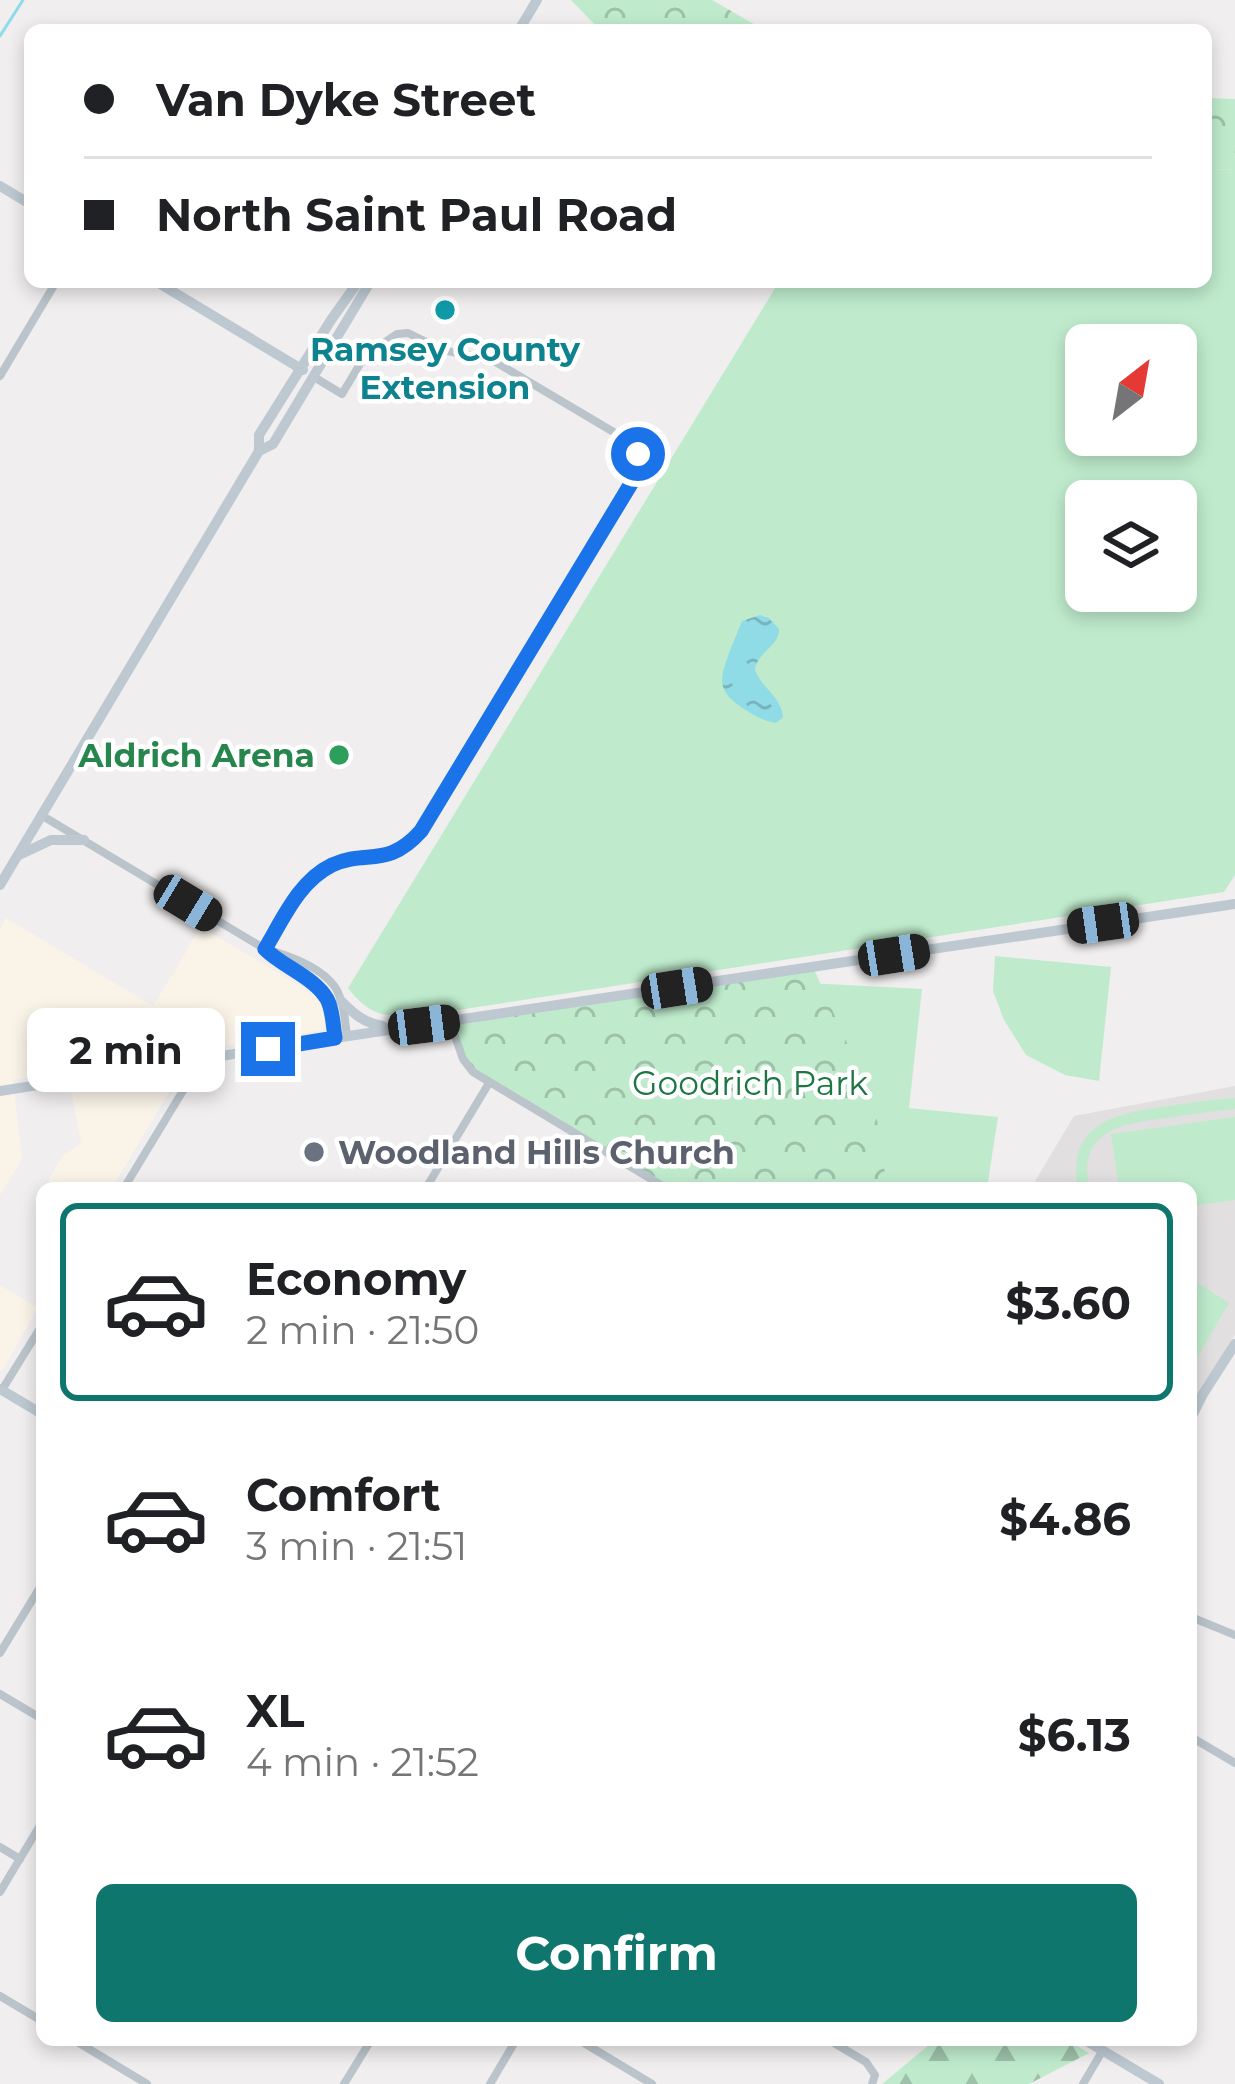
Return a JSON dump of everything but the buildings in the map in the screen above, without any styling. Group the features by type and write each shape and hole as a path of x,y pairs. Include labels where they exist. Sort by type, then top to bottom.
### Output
{"street":[{"path":"0,376 52,288"},
{"path":"167,288 342,394 360,364 397,334 416,336 446,352 494,361 627,440 636,449 640,464 421,831 394,853 337,863 314,876 265,949"},
{"path":"260,451 259,435 354,288"},
{"path":"0,885 260,451 273,444 366,288"},
{"path":"41,815 265,949 322,992 341,1037"},
{"path":"16,857 51,840 83,841"},
{"path":"0,1091 1235,904"},
{"path":"265,949 285,954 321,975 356,1016 398,1029"},
{"path":"341,1001 341,1037"},
{"path":"450,1022 463,1059 473,1072 656,1182"},
{"path":"128,1182 202,1059"},
{"path":"430,1182 489,1083"},
{"path":"36,1335 1,1391 36,1411"},
{"path":"1197,1406 1235,1344"},
{"path":"0,1653 36,1594"},
{"path":"1197,1619 1235,1635"},
{"path":"0,1694 36,1716"},
{"path":"1197,1741 1235,1763"},
{"path":"0,1892 36,1832"},
{"path":"0,1847 20,1859"},
{"path":"0,1996 36,2017"},
{"path":"84,2046 147,2084"},
{"path":"344,2084 367,2046"},
{"path":"490,2084 512,2046"},
{"path":"589,2046 652,2084"},
{"path":"839,2046 866,2062 874,2080"},
{"path":"1096,2046 1159,2084"},
{"path":"1083,2084 1103,2050"}],"shaded area":[{"path":"6,918 153,1006 201,927 319,997 327,1014 323,1030 13,1080 22,1159 0,1195 0,929"},
{"path":"174,1073 178,1077 116,1182 48,1181 62,1157 81,1143 71,1090"},
{"path":"1235,1086 1235,1335 1197,1399 1197,1182 1035,1182 1074,1116"},
{"path":"0,1285 36,1307 36,1312 0,1370"}],"green space":[{"path":"571,0 712,0 754,24 594,24"},
{"path":"1212,98 1235,99 1235,170 1212,169"},
{"path":"1212,169 1235,170 1235,875 1224,892 426,1015 391,1015 374,1011 348,988 775,288 1212,288"},
{"path":"995,956 1111,967 1099,1081 1065,1075 1026,1055 993,991"},
{"name":"Goodrich Park","path":"813,967 875,1106 885,1174 893,1182 656,1182 489,1083 463,1059 450,1022"},
{"path":"807,983 922,989 909,1108 998,1117 988,1182 892,1182 885,1174"},
{"path":"1235,1098 1235,1109 1136,1123 1107,1133 1090,1153 1089,1182 1077,1182 1080,1148 1100,1125 1149,1109"},
{"path":"1235,1117 1235,1200 1197,1205 1197,1182 1118,1182 1111,1134"},
{"path":"1197,1283 1229,1303 1197,1358"},
{"path":"928,2046 1077,2046 1089,2053 1029,2084 882,2084"}],"water":[{"path":"760,615 779,629 755,670 782,710 783,717 776,723 738,705 723,685 742,621"}],"waterway":[{"path":"0,36 23,0"}],"place":[{"name":"Ramsey County Extension","path":"445,310"},
{"name":"Aldrich Arena","path":"339,755"},
{"name":"Woodland Hills Church","path":"314,1152"}],"route":[{"path":"268,1049 335,1038 322,992 265,949 299,893 332,865 394,853 421,831 635,477 638,454"}]}
